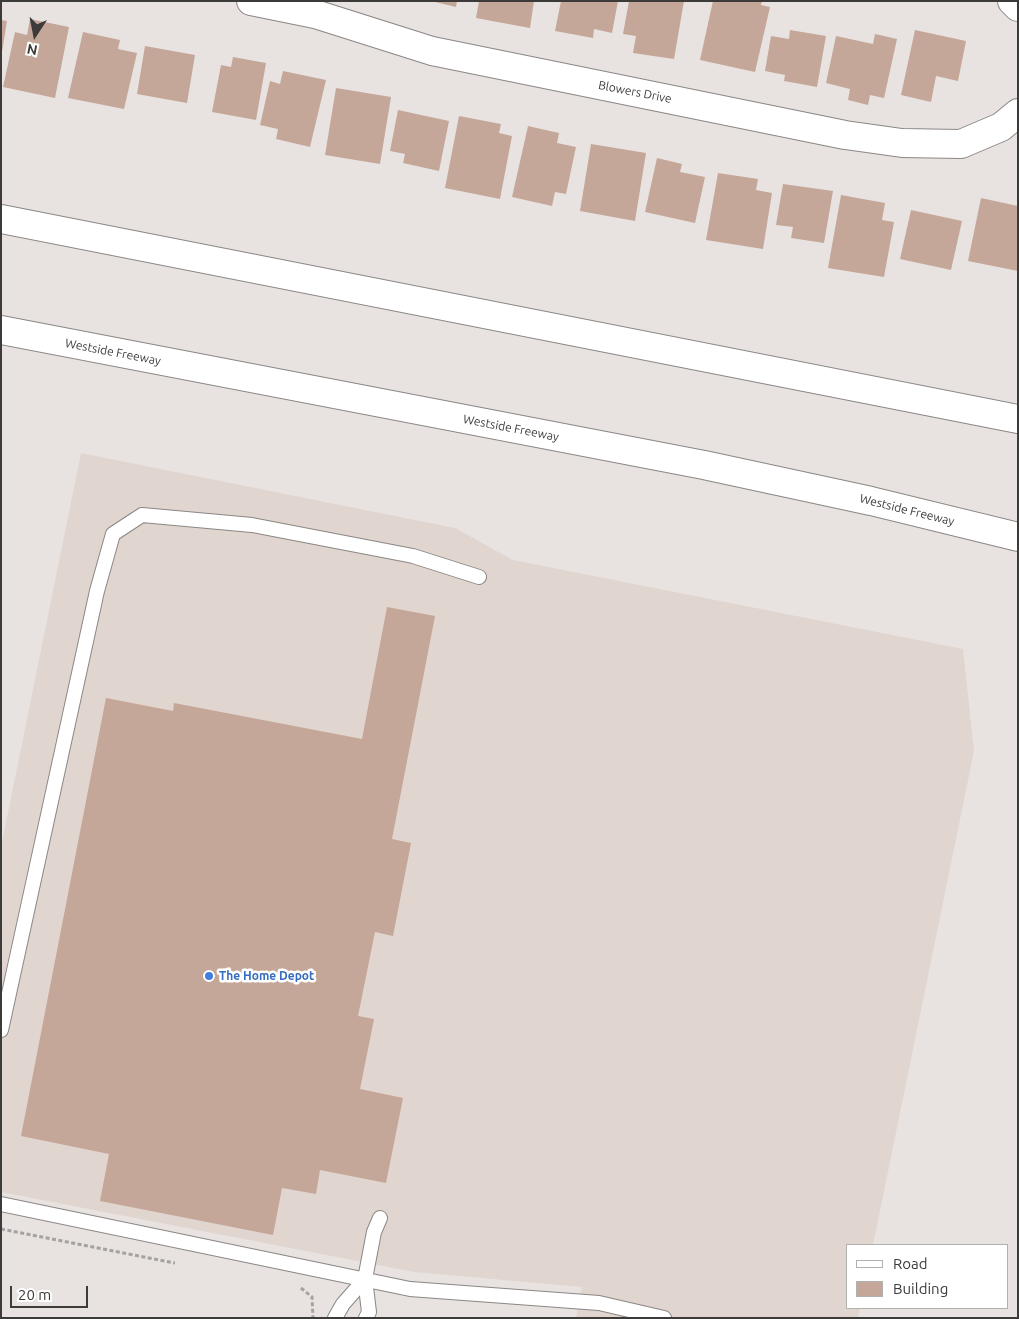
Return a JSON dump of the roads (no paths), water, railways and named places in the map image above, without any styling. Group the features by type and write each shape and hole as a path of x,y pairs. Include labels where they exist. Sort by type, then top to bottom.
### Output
{"main road":[{"name":"Blowers Drive","path":"251,1 315,14 432,51 845,135 902,143 961,144 1001,127 1018,113"},
{"path":"1012,1 1018,7"},
{"path":"1,219 1018,419"},
{"name":"Westside Freeway","path":"1,330 704,465 871,501 1018,537"}],"lane":[{"path":"1,1030 97,591 113,534 142,515 252,525 412,556 479,577"},
{"path":"1,1204 410,1289 599,1304 664,1318"},
{"path":"366,1318 369,1312 365,1279 374,1232 380,1218"},
{"path":"335,1318 343,1304 365,1279"}],"place":[{"name":"The Home Depot","path":"209,976"}]}
